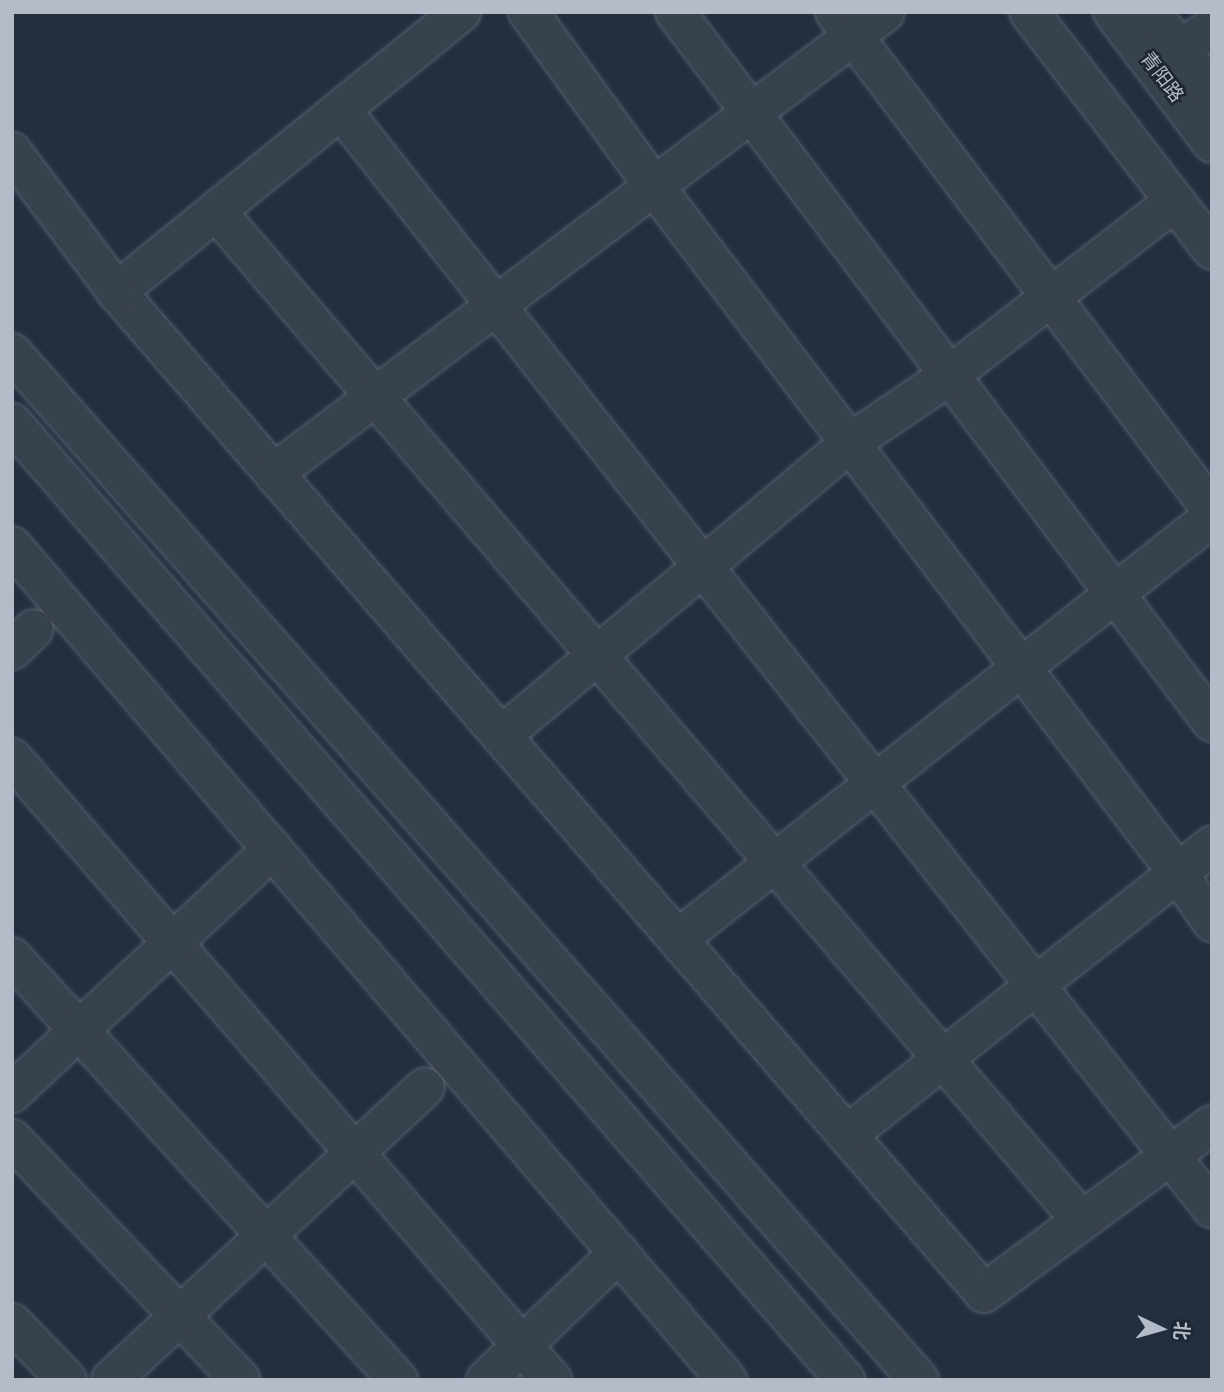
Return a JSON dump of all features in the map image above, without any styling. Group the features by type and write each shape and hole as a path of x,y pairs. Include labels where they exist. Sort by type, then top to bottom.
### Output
{"street":[{"path":"117,292 461,12"},
{"path":"528,12 654,186 1178,873 1212,922"},
{"path":"675,12 1212,722"},
{"path":"274,473 752,112 844,24 885,12"},
{"path":"1030,12 1212,250"},
{"name":"青阳路","path":"1113,12 1212,143"},
{"name":"青阳路","path":"1151,12 1212,92"},
{"path":"844,24 1212,510"},
{"path":"1180,51 1212,27"},
{"path":"341,110 1212,1208"},
{"path":"12,152 117,292 984,1293 1212,1125"},
{"path":"501,736 850,443 950,375 1175,201"},
{"path":"216,211 1082,1221"},
{"path":"12,353 919,1380"},
{"path":"12,424 845,1380"},
{"path":"678,939 1212,517"},
{"path":"12,545 727,1380"},
{"path":"12,758 552,1380"},
{"path":"847,1135 1212,846"},
{"path":"12,1093 273,849"},
{"path":"12,957 398,1380"},
{"path":"111,1380 425,1087"},
{"path":"12,1139 241,1380"},
{"path":"486,1380 619,1253"},
{"path":"12,1323 67,1380"}]}
